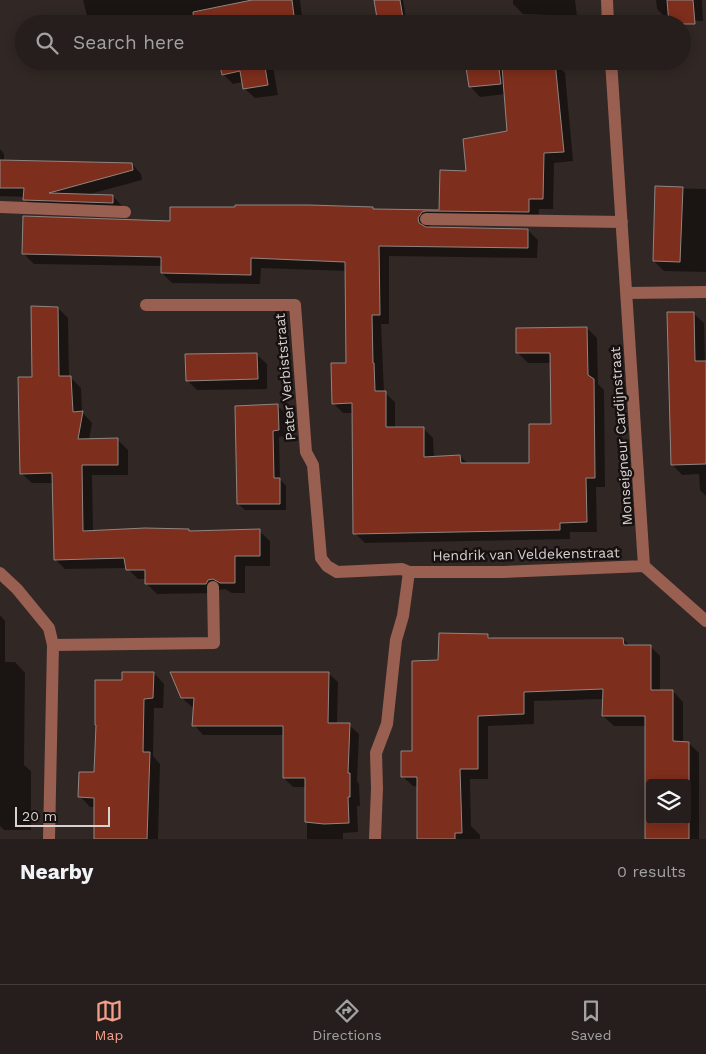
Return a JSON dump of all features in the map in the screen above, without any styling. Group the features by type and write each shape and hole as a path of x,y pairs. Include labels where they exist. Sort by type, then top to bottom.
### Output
{"street":[{"path":"607,0 608,15"},
{"name":"Monseigneur Cardijnstraat","path":"612,70 644,566"},
{"path":"0,207 125,212"},
{"path":"426,219 622,222"},
{"path":"626,293 706,292"},
{"name":"Pater Verbiststraat","path":"146,305 295,305 306,452 313,465 321,558 327,566 337,572 402,569 409,572"},
{"path":"644,566 706,622"},
{"name":"Hendrik van Veldekenstraat","path":"409,572 503,572 644,566"},
{"path":"375,839 376,753 387,724 396,640 403,616 409,572"},
{"path":"0,573 17,589 49,628 53,645 49,839"},
{"path":"53,645 214,643 213,587"}],"building":[{"path":"252,0 292,0 294,15 193,15 193,12"},
{"path":"374,0 400,0 402,15 376,15"},
{"path":"667,0 693,0 695,24 691,24 691,15 668,15"},
{"path":"221,70 266,70 268,85 243,89 240,71 222,75"},
{"path":"466,70 499,70 501,84 469,87"},
{"path":"502,70 556,70 564,152 544,153 543,199 529,199 529,212 426,211 422,212 418,218 419,223 426,227 528,229 528,248 379,246 380,315 372,315 375,391 386,391 386,427 424,427 424,457 460,455 461,463 529,463 529,424 551,424 550,353 516,353 516,328 587,327 588,375 594,379 595,478 586,478 587,522 560,523 560,530 353,534 352,403 332,404 331,363 346,363 345,262 251,258 251,275 161,273 161,257 22,254 23,216 170,221 170,207 235,207 235,205 309,205 373,207 373,209 439,210 440,170 466,171 463,139 507,131"},
{"path":"0,160 132,163 133,170 49,193 113,195 113,203 23,200 24,188 0,188"},
{"path":"655,186 683,187 680,262 653,261"},
{"path":"31,306 58,307 59,376 71,376 73,412 83,411 78,439 118,438 118,465 82,465 83,531 145,528 189,529 189,531 260,529 260,556 235,556 235,583 220,583 213,579 208,580 206,584 145,584 145,570 126,570 124,558 54,560 52,473 20,474 18,377 32,377"},
{"path":"667,312 694,312 695,361 706,361 706,464 671,465"},
{"path":"257,353 258,379 186,381 185,354"},
{"path":"278,404 279,430 273,431 274,478 280,478 280,504 237,504 235,406"},
{"path":"439,633 488,634 488,638 623,638 624,645 651,645 651,690 673,690 673,741 689,742 689,779 646,779 646,824 689,824 689,839 645,839 645,716 602,716 603,689 524,692 524,714 478,716 478,769 460,769 462,833 455,833 455,839 417,839 417,777 401,777 401,751 412,751 412,661 438,660"},
{"path":"122,672 154,672 153,698 144,699 143,752 150,752 147,839 94,839 94,798 78,797 79,772 94,772 95,680 122,680"},
{"path":"170,672 329,672 328,723 350,723 349,823 324,824 305,822 305,778 283,778 283,726 192,726 194,698 181,698"}]}
